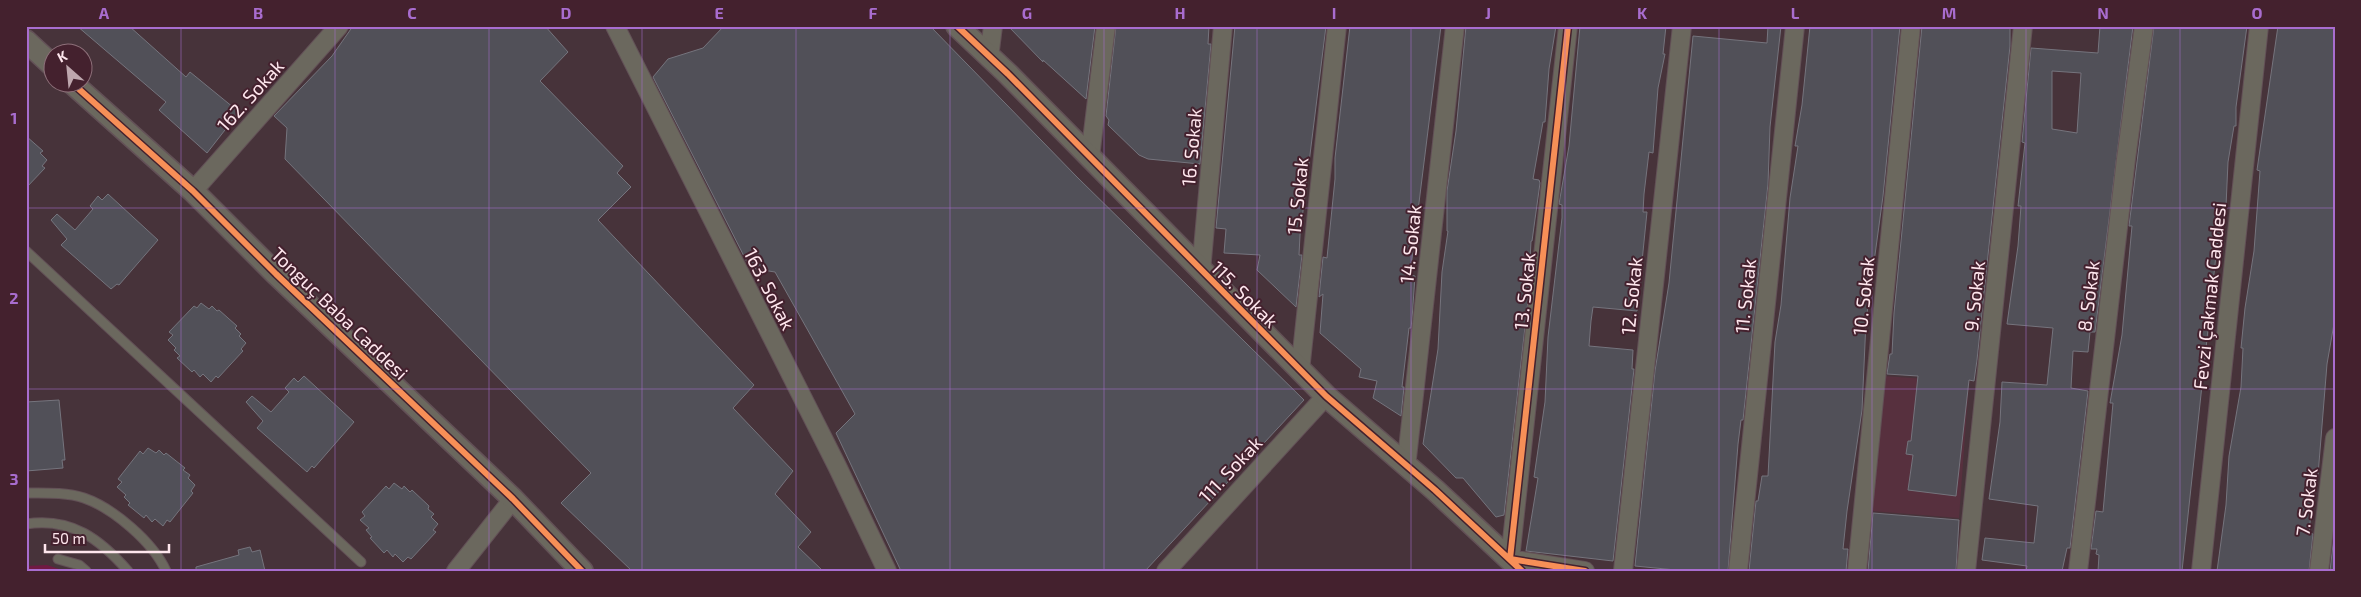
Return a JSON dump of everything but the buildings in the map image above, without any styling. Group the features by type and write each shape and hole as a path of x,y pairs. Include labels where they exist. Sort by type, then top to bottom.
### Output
{"street":[{"name":"162. Sokak","path":"193,191 340,26"},
{"name":"163. Sokak","path":"615,26 837,466 887,571"},
{"name":"115. Sokak","path":"957,26 1090,157 1300,371 1406,467 1435,490 1516,565"},
{"path":"989,58 993,26"},
{"path":"1090,157 1106,26"},
{"name":"16. Sokak","path":"1201,271 1223,26"},
{"name":"15. Sokak","path":"1300,371 1337,26"},
{"name":"14. Sokak","path":"1406,467 1455,26"},
{"name":"13. Sokak","path":"1516,565 1568,26"},
{"name":"12. Sokak","path":"1623,571 1682,26"},
{"name":"11. Sokak","path":"1738,571 1795,26"},
{"name":"10. Sokak","path":"1857,571 1911,26"},
{"name":"9. Sokak","path":"1966,571 2023,26"},
{"name":"8. Sokak","path":"2078,571 2126,159 2144,26"},
{"name":"Fevzi Çakmak Caddesi","path":"2201,571 2258,26"},
{"path":"26,41 42,56"},
{"name":"Tonguç Baba Caddesi","path":"82,92 193,191 276,274 513,499 582,571"},
{"name":"111. Sokak","path":"1166,571 1326,396"},
{"name":"7. Sokak","path":"2319,571 2335,438"},
{"path":"456,571 513,499"},
{"path":"1516,565 1585,571"}],"lane":[{"path":"26,251 361,562"},
{"path":"26,493 83,497 112,512 139,534 166,571"},
{"path":"26,524 58,525 85,533 108,548 128,571"},
{"path":"58,559 79,565 86,571"}],"shaded area":[{"path":"1884,376 1969,382 1959,518 1872,511"},
{"path":"47,565 62,570 26,571 26,566"}],"cycle path":[{"path":"957,26 1008,74 1326,396 1435,490 1522,571"},
{"path":"1568,26 1510,559 1585,571"},
{"path":"82,92 193,191 276,274 513,499 582,571"}]}
